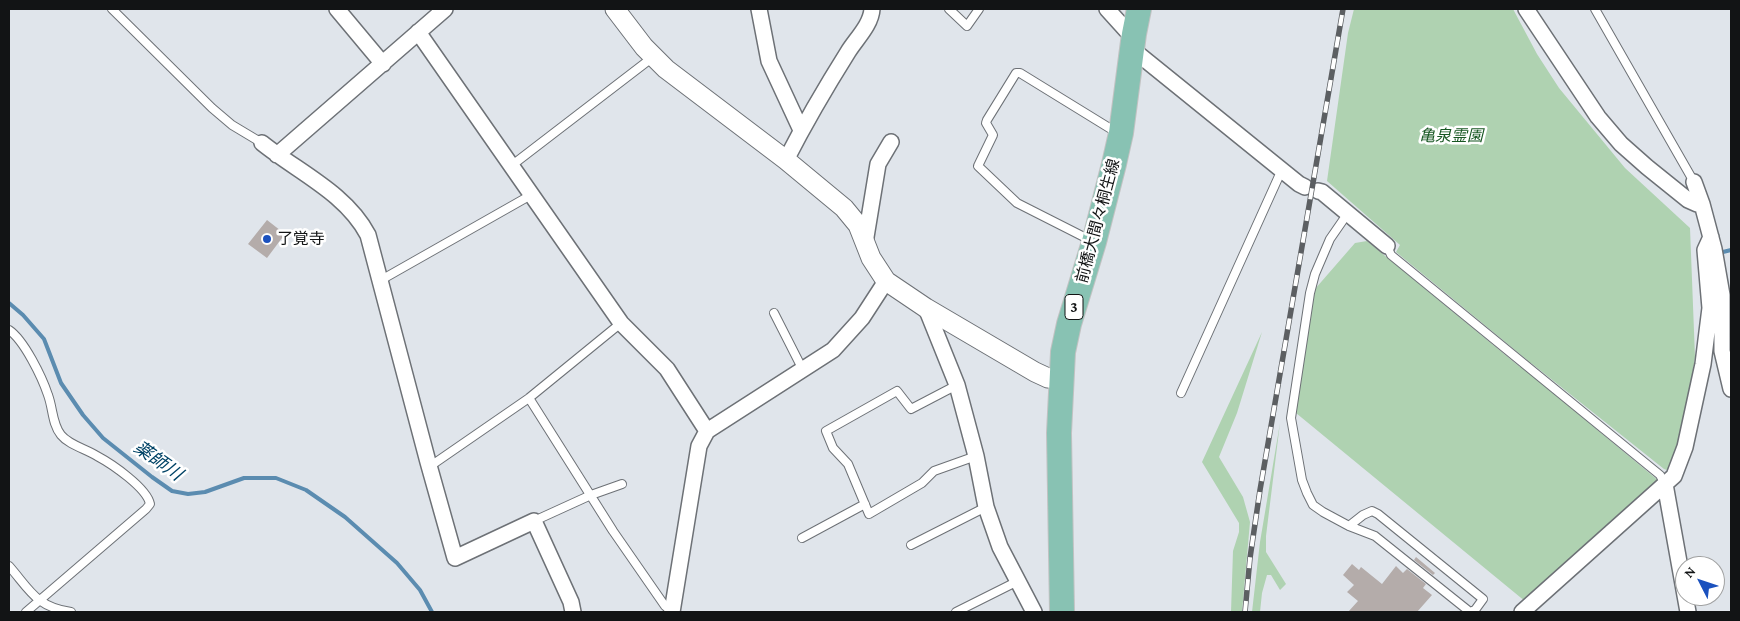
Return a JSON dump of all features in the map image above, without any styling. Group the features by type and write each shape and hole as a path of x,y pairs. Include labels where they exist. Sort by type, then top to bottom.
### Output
{"main road":[{"name":"前橋大間々桐生線","path":"1062,612 1059,433 1063,352 1069,324 1108,191 1121,133 1139,9"}],"street":[{"path":"336,9 384,64"},
{"path":"277,155 384,64 445,9"},
{"path":"615,9 644,47 666,69 786,160 844,208 858,225 871,258 886,281 926,308 1035,372 1048,378 1061,379"},
{"path":"759,9 769,61 801,130"},
{"path":"786,160 801,130 848,51 865,28 872,15 872,9"},
{"path":"1107,9 1126,30 1133,41 1283,171 1300,184 1322,192 1387,246"},
{"path":"1526,9 1598,117 1621,144 1646,167 1688,200 1702,204"},
{"path":"418,32 621,323 667,369 707,431"},
{"path":"865,243 878,164 891,142"},
{"path":"262,144 335,196 363,226 368,235 455,558 534,521 571,602 573,612"},
{"path":"1694,182 1711,237 1722,295 1722,351 1731,389"},
{"path":"1522,612 1674,476 1685,447 1703,364 1710,308 1704,250 1711,237"},
{"path":"672,612 699,446 707,431 832,350 862,318 886,281"},
{"path":"926,308 957,385 976,456 986,507 1000,547 1034,612"},
{"path":"1665,484 1688,612"}],"lane":[{"path":"112,9 212,108 232,125 262,144"},
{"path":"949,9 967,26 979,9"},
{"path":"1595,9 1694,182"},
{"path":"511,166 653,57"},
{"path":"1094,242 1017,203 978,166 993,135 986,124 1016,73 1020,73 1111,129 1121,133"},
{"path":"1181,393 1279,176 1283,171"},
{"path":"381,280 531,195"},
{"path":"1348,213 1330,238 1315,274 1310,293 1291,418 1302,480 1313,505 1349,526 1375,536 1470,612 1475,610 1483,599 1378,514 1372,511 1363,515 1349,526"},
{"path":"1387,246 1390,255 1660,475 1665,484"},
{"path":"774,313 803,370"},
{"path":"429,467 530,398 621,323"},
{"path":"9,330 20,342 34,365 48,394 56,429 62,437 99,456 135,482 148,498 150,504 26,612"},
{"path":"957,385 911,410 897,391 826,431 833,448 848,464 869,514 922,483 934,471 976,456"},
{"path":"530,398 613,531 665,606 672,612"},
{"path":"534,521 622,484"},
{"path":"802,538 865,504"},
{"path":"911,545 986,507"},
{"path":"9,566 39,601 58,610 71,612"},
{"path":"956,612 1018,581"}],"green space":[{"name":"亀泉霊園","path":"1354,9 1513,9 1537,54 1559,88 1625,168 1690,228 1695,357 1687,409 1675,460 1670,471 1664,469 1531,363 1525,370 1659,481 1526,602 1296,413 1315,289 1355,243 1367,241 1520,367 1527,360 1396,252 1400,245 1327,181 1348,33"},
{"path":"1262,332 1237,413 1219,457 1243,497 1250,522 1242,612 1231,612 1233,551 1239,532 1239,523 1202,462"},
{"path":"1280,423 1266,536 1266,552 1286,584 1280,590 1271,575 1267,575 1262,593 1260,612 1252,612 1260,542"}],"building":[{"name":"了覚寺","path":"267,220 285,234 267,258 248,244"},
{"path":"1416,557 1435,573 1433,575 1414,560"},
{"path":"1352,564 1359,570 1361,567 1382,584 1396,566 1403,573 1407,569 1426,584 1423,588 1432,595 1417,612 1348,612 1358,601 1347,592 1354,585 1343,575"}],"waterway":[{"path":"1723,252 1731,250"},
{"name":"薬師川","path":"9,303 23,315 44,339 61,383 83,415 103,438 152,477 172,491 188,494 205,492 244,478 276,478 306,490 345,517 397,563 420,590 432,612"}],"railway":[{"path":"1245,612 1250,558 1260,490 1343,9"}],"place":[{"name":"了覚寺","path":"267,239"}]}
